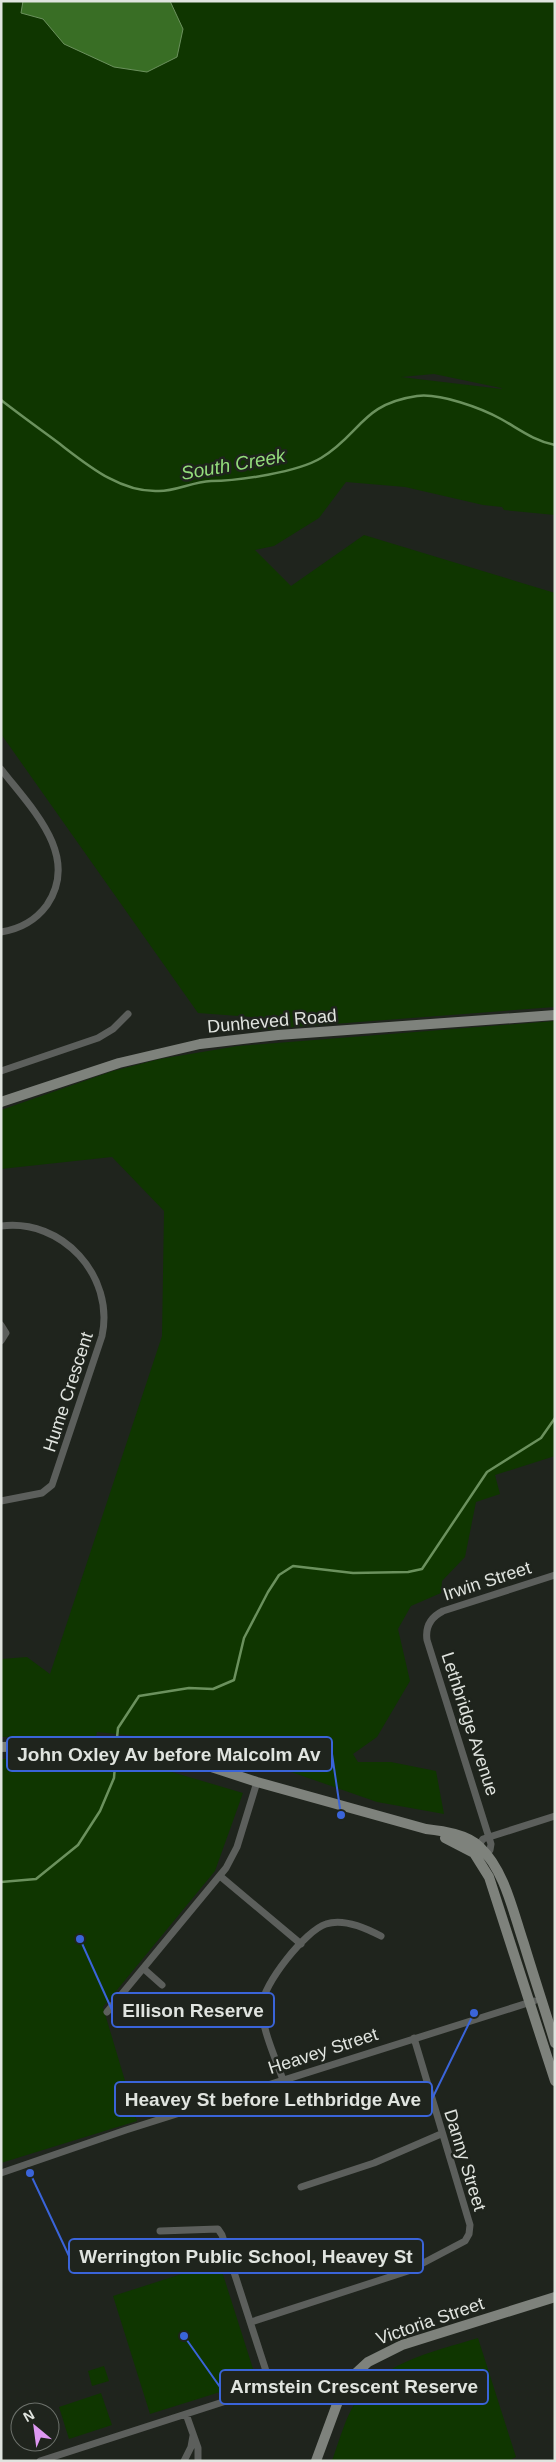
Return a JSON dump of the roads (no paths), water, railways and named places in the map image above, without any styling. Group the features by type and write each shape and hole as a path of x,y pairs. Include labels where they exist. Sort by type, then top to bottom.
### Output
{"street":[{"path":"1,769 49,833 55,845 59,866 53,894 43,909 26,924 1,932"},
{"path":"1,785 9,779"},
{"path":"1,1071 98,1038 113,1029 128,1014"},
{"name":"Dunheved Road","path":"1,1102 128,1060 200,1044 555,1014"},
{"name":"Hume Crescent","path":"1,1226 35,1228 55,1236 72,1248 94,1275 102,1294 104,1315 102,1336 52,1485 42,1493 1,1501"},
{"path":"1,1325 6,1333 1,1341"},
{"name":"Irwin Street","path":"430,1621 443,1611 555,1575"},
{"name":"Lethbridge Avenue","path":"430,1621 427,1627 427,1640 489,1837"},
{"path":"1,1747 61,1745 133,1749 196,1762 256,1782 426,1829 456,1835 480,1853 510,1900 555,2043"},
{"path":"107,2012 220,1876 236,1847 256,1782"},
{"path":"555,1816 489,1837 483,1840 480,1853 529,2002 551,2059 555,2081"},
{"path":"480,1853 491,1844 489,1837"},
{"path":"220,1876 301,1944"},
{"path":"283,2080 264,2020 262,2000 274,1976 314,1930 331,1923 360,1926 381,1936"},
{"path":"144,1969 162,1985"},
{"name":"Heavey Street","path":"1,2173 126,2130 541,1999"},
{"name":"Danny Street","path":"250,2322 408,2271 465,2241 470,2234 470,2225 441,2134 414,2038"},
{"path":"301,2187 374,2163 441,2134"},
{"path":"40,2461 257,2391 266,2384 267,2374 225,2242 218,2230 160,2231"},
{"name":"Victoria Street","path":"316,2461 340,2396 355,2374 368,2362 402,2345 555,2297"},
{"path":"186,2414 198,2448 198,2461"},
{"path":"184,2461 191,2447 193,2435"}],"waterway":[{"name":"South Creek","path":"1,400 103,475 116,482 144,490 165,491 204,482 252,477 298,468 321,458 334,449 363,421 384,406 398,400 417,396 437,397 472,406 501,419 533,438 555,445"},
{"path":"116,1747 118,1728 139,1696 189,1688 213,1689 234,1680 244,1638 279,1575 293,1566 353,1573 408,1572 422,1569 487,1472 541,1438 555,1418"},
{"path":"1,1882 36,1879 78,1845 100,1811 114,1778 116,1752"}],"place":[{"name":"John Oxley Av before Malcolm Av","path":"341,1815"},
{"name":"Ellison Reserve","path":"80,1939"},
{"name":"Heavey St before Lethbridge Ave","path":"474,2013"},
{"name":"Werrington Public School, Heavey St","path":"30,2173"},
{"name":"Armstein Crescent Reserve","path":"184,2336"}]}
